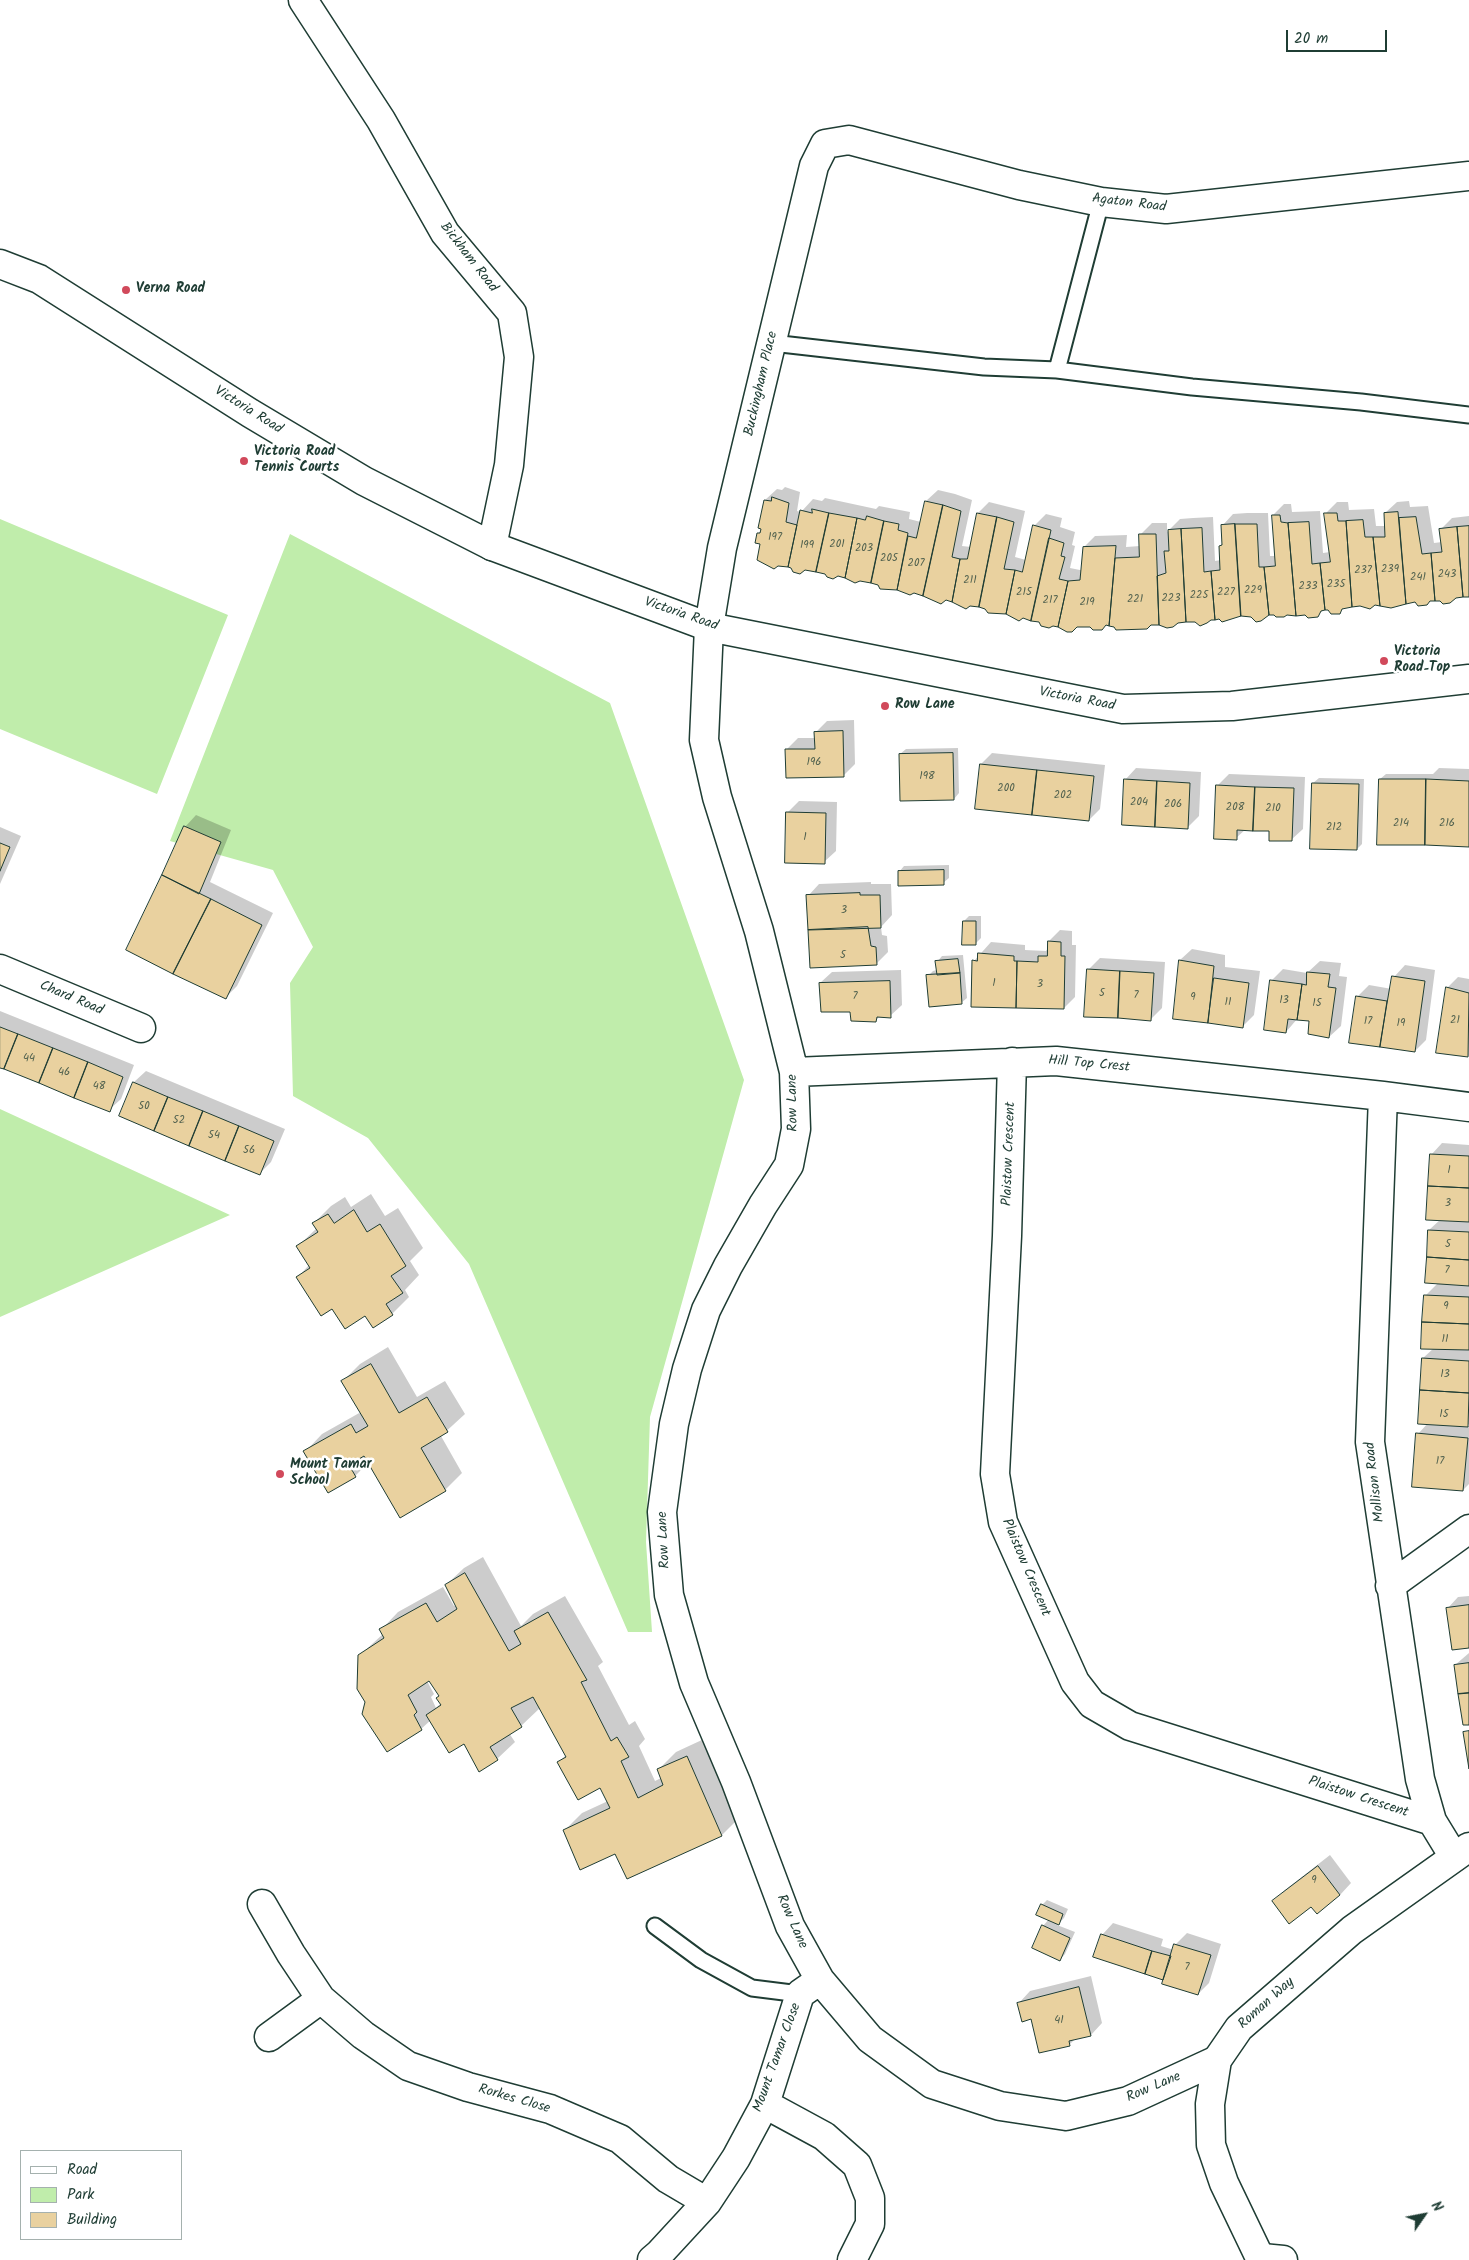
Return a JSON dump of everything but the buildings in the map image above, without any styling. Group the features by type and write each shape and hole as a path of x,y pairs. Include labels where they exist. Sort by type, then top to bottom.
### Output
{"street":[{"name":"Bickham Road","path":"303,0 381,120 445,233 512,313 519,358 509,465 492,546"},
{"name":"Agaton Road","path":"825,144 849,140 1019,185 1101,202 1166,210 1469,176"},
{"name":"Buckingham Place","path":"709,626 722,548 814,166 825,144"},
{"name":"Victoria Road","path":"0,264 39,279 250,414 364,481 492,546 709,626 1123,709 1232,706 1469,679"},
{"name":"Row Lane","path":"709,626 704,740 717,797 759,931 794,1072 796,1129 789,1165 763,1205 728,1266 706,1310 687,1369 674,1424 662,1512 669,1595 694,1684 736,1782 790,1926 810,1987 870,2039 932,2084 1000,2106 1066,2116 1128,2101 1217,2060"},
{"name":"Chard Road","path":"0,969 141,1028"},
{"name":"Hill Top Crest","path":"794,1072 1056,1061 1469,1107"},
{"name":"Plaistow Crescent","path":"1012,1062 1007,1236 994,1474 1003,1522 1075,1682 1092,1704 1130,1726 1432,1821"},
{"name":"Mollison Road","path":"1383,1096 1370,1442 1420,1779 1432,1821 1462,1852"},
{"path":"1390,1586 1469,1529"},
{"name":"Roman Way","path":"1269,2259 1224,2183 1211,2145 1210,2104 1217,2060 1239,2028 1352,1930 1462,1852"},
{"name":"Rorkes Close","path":"262,1904 291,1954 322,1999 363,2035 408,2066 468,2087 550,2109 620,2139 668,2179 707,2202"},
{"name":"Mount Tamar Close","path":"652,2260 707,2202 736,2158 764,2104 810,1987"},
{"path":"269,2036 322,1999"},
{"path":"764,2104 824,2136 856,2165 870,2198 870,2224 852,2260"}],"lane":[{"path":"1057,370 1101,202"},
{"path":"772,343 984,368 1057,370 1469,416"},
{"path":"654,1926 701,1960 752,1988 810,1987"}],"green space":[{"path":"0,519 228,615 157,794 0,729"},
{"path":"290,534 610,703 744,1080 650,1417 646,1542 652,1632 628,1632 469,1264 368,1138 293,1096 290,983 313,947 273,870 170,841"},
{"path":"0,1109 230,1215 0,1317"}],"place":[{"name":"Verna Road","path":"126,290"},
{"name":"Victoria Road Tennis Courts","path":"244,461"},
{"name":"Victoria Road Top","path":"1384,661"},
{"name":"Row Lane","path":"885,706"},
{"name":"Mount Tamar School","path":"280,1474"}]}
